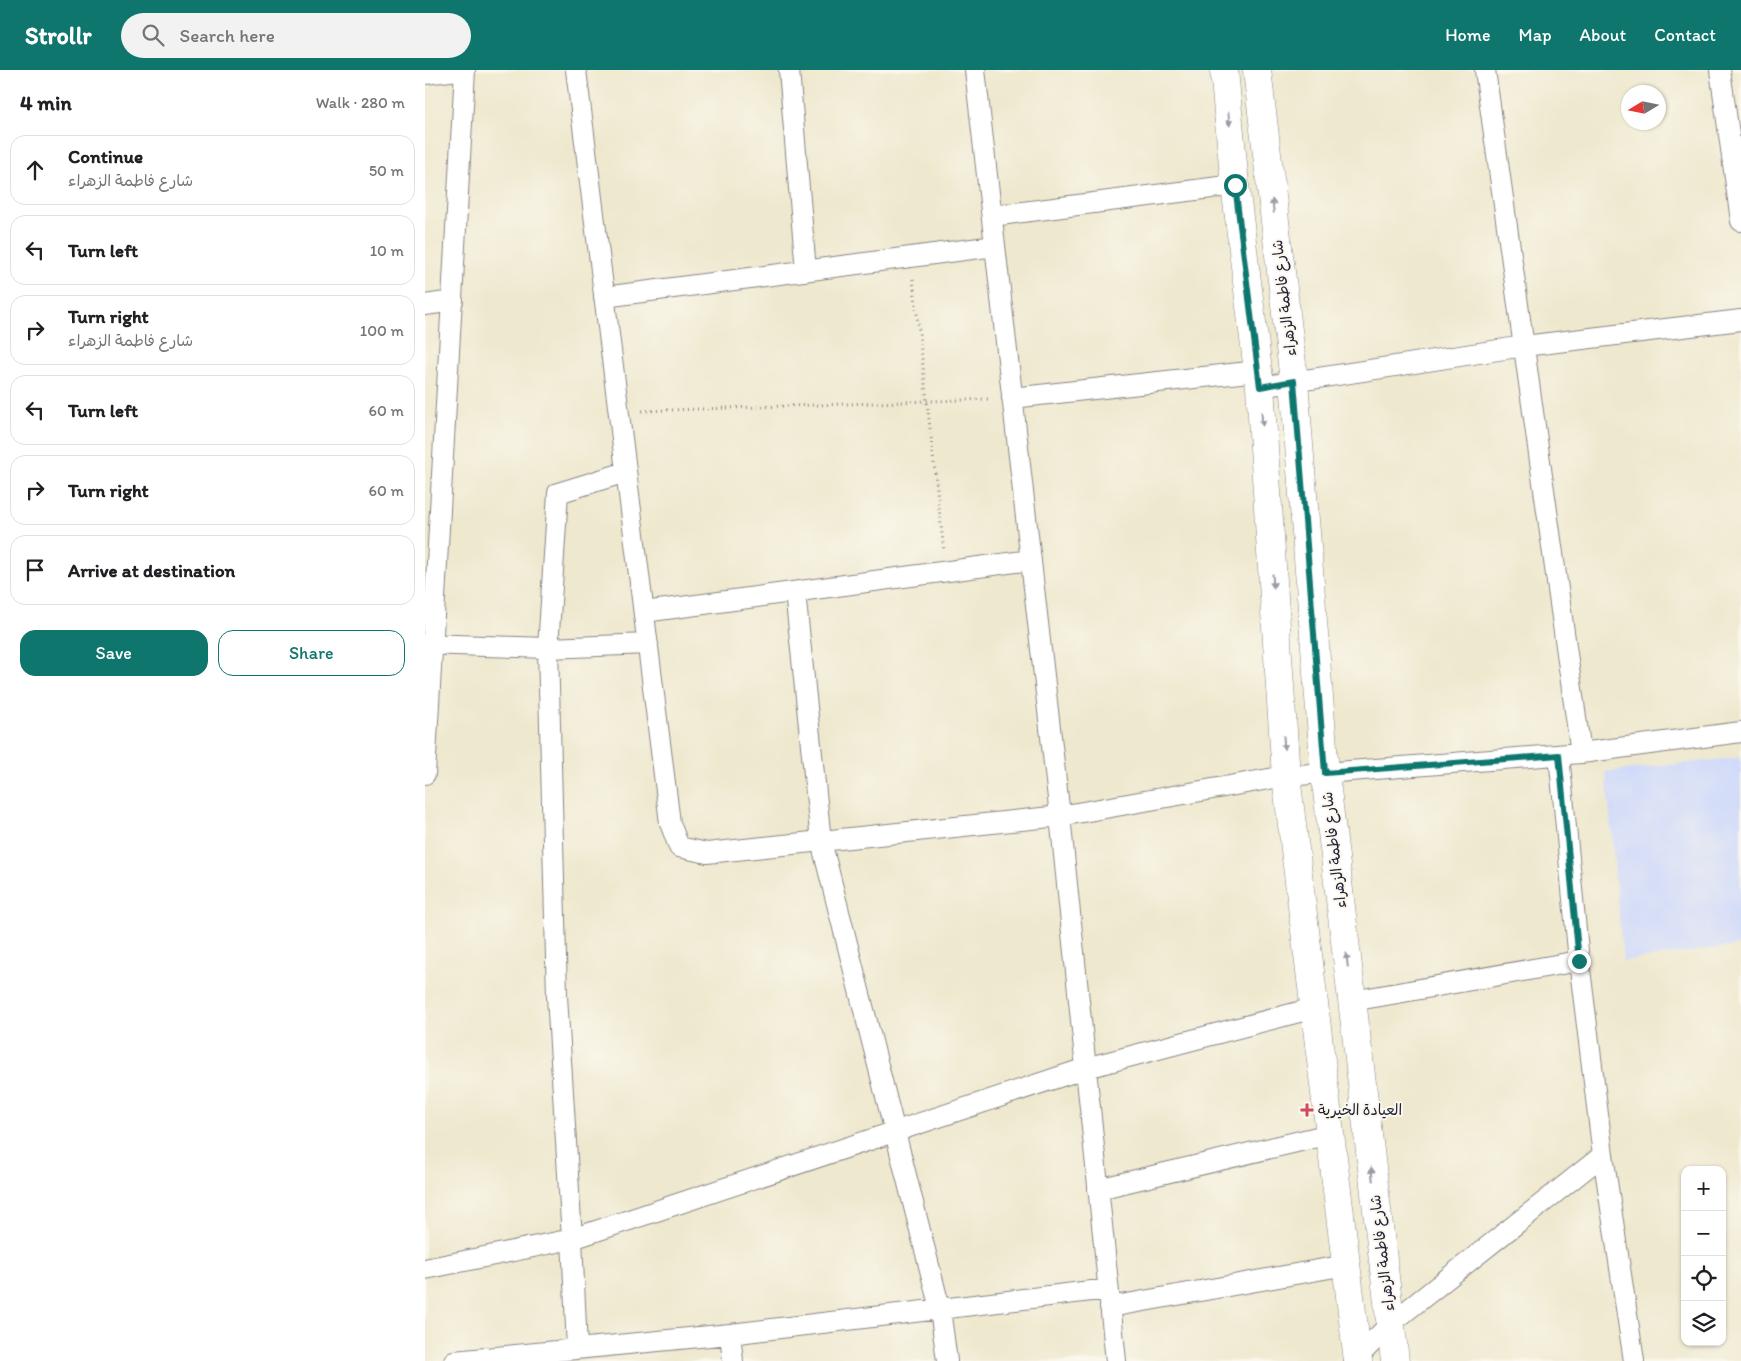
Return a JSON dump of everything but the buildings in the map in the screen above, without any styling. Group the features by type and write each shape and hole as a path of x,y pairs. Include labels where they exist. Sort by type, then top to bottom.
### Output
{"main road":[{"path":"1224,70 1235,185 1259,379 1286,776 1356,1360"},
{"name":"شارع فاطمة الزهراء","path":"1257,70 1294,381 1325,773 1395,1361"}],"street":[{"path":"425,74 459,70"},
{"path":"425,766 429,644 453,301 465,70"},
{"path":"576,70 670,822 679,847 707,854 1060,816 1286,776 1581,753 1741,732"},
{"path":"789,70 806,271"},
{"path":"975,70 1060,816 1116,1361"},
{"path":"1485,70 1581,753"},
{"path":"1720,70 1741,221"},
{"path":"992,216 1235,185"},
{"path":"605,297 995,246"},
{"path":"425,305 453,301"},
{"path":"1012,398 1259,379 1294,381 1524,346 1741,320"},
{"path":"577,1349 557,996 548,648 558,493 626,472"},
{"path":"644,612 1031,560"},
{"path":"795,592 821,841 940,1309 947,1361"},
{"path":"429,644 548,648 648,644"},
{"path":"1559,755 1579,961 1603,1155 1634,1361"},
{"path":"1352,1001 1579,961"},
{"path":"425,1269 572,1239 1086,1068 1314,1008"},
{"path":"1098,1189 1330,1134"},
{"path":"1356,1360 1390,1324 1603,1155"},
{"path":"454,1361 577,1349 600,1354 730,1334 940,1309 1109,1298 1346,1265"},
{"path":"730,1334 733,1361"}],"path":[{"path":"911,257 947,571"},
{"path":"619,412 1012,398"}],"shaded area":[{"path":"1741,757 1741,945 1623,961 1606,772"}],"place":[{"name":"العيادة الخيرية","path":"1307,1110"}],"route":[{"path":"1235,185 1260,387 1294,381 1325,773 1559,755 1579,961"}]}
